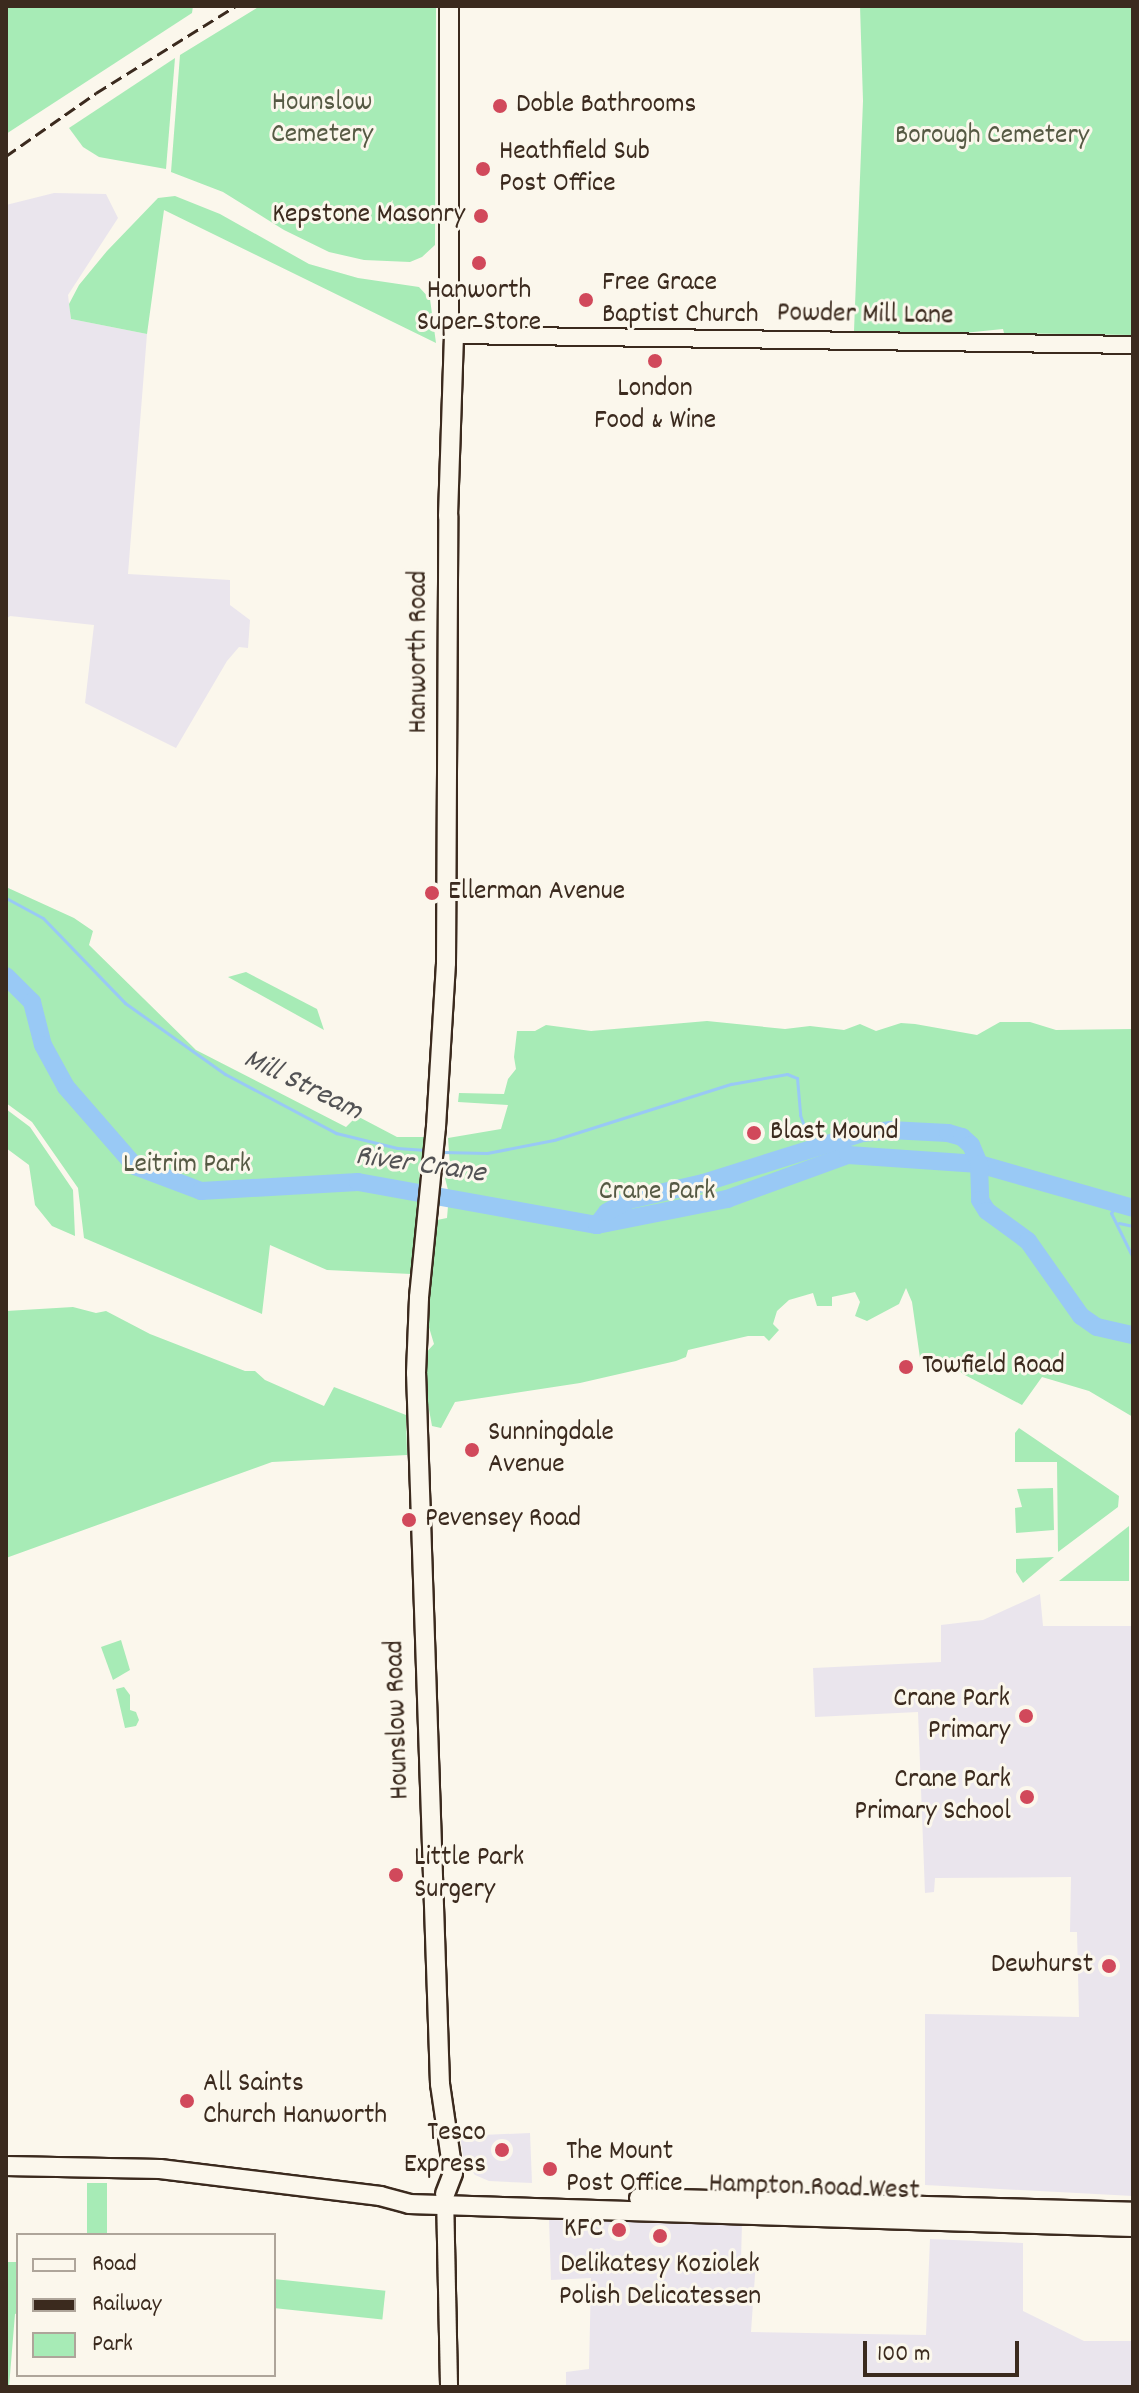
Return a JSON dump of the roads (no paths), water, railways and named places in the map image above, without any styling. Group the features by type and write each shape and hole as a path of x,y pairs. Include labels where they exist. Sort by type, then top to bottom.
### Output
{"main road":[{"name":"Hanworth Road","path":"419,1297 434,1152 446,963 449,481 454,335 449,319 449,6"},
{"name":"Hounslow Road","path":"419,1297 416,1373 433,1907 446,2141 453,2173 445,2200"},
{"path":"6,2166 160,2169 380,2196 445,2200"},
{"name":"Hampton Road West","path":"445,2200 1133,2212"},
{"name":"Hampton Road West","path":"445,2200 1133,2227"}],"street":[{"name":"Powder Mill Lane","path":"454,335 1133,345"},
{"name":"Hounslow Road","path":"445,2200 449,2387"}],"waterway":[{"name":"Mill Stream","path":"6,898 43,918 125,1003 225,1074 336,1133 397,1148 426,1150"},
{"name":"River Crane","path":"6,976 32,1002 43,1045 66,1087 135,1166 201,1191 358,1182 597,1225 727,1199 848,1155 979,1164 1133,1208"},
{"name":"Mill Stream","path":"442,1152 487,1153 554,1140 731,1084 787,1074 797,1078 800,1115 812,1147"},
{"name":"River Crane","path":"597,1225 607,1212 629,1200 703,1183 863,1133 890,1130 948,1133 962,1137 971,1145 979,1164 980,1200 987,1211 1028,1241 1081,1316 1097,1327 1133,1335"},
{"path":"1114,1209 1111,1213 1133,1258"},
{"path":"1119,1223 1133,1226"}],"railway":[{"path":"6,156 96,93 236,6"}],"place":[{"name":"Doble Bathrooms","path":"500,106"},
{"name":"Heathfield Sub Post Office","path":"483,169"},
{"name":"Kepstone Masonry","path":"481,216"},
{"name":"Hanworth Super Store","path":"479,263"},
{"name":"Free Grace Baptist Church","path":"586,300"},
{"name":"London Food & Wine","path":"655,361"},
{"name":"Ellerman Avenue","path":"432,893"},
{"name":"Blast Mound","path":"754,1133"},
{"name":"Towfield Road","path":"906,1367"},
{"name":"Sunningdale Avenue","path":"472,1450"},
{"name":"Pevensey Road","path":"409,1520"},
{"name":"Crane Park Primary","path":"1026,1716"},
{"name":"Crane Park Primary School","path":"1027,1797"},
{"name":"Little Park Surgery","path":"396,1875"},
{"name":"Dewhurst","path":"1109,1966"},
{"name":"All Saints Church Hanworth","path":"187,2101"},
{"name":"Tesco Express","path":"502,2150"},
{"name":"The Mount Post Office","path":"550,2169"},
{"name":"KFC","path":"619,2230"},
{"name":"Delikatesy Koziolek Polish Delicatessen","path":"660,2236"}],"park label":[{"name":"Hounslow Cemetery","path":"322,120"},
{"name":"Borough Cemetery","path":"992,137"},
{"name":"Leitrim Park","path":"187,1166"},
{"name":"Crane Park","path":"657,1193"}]}
